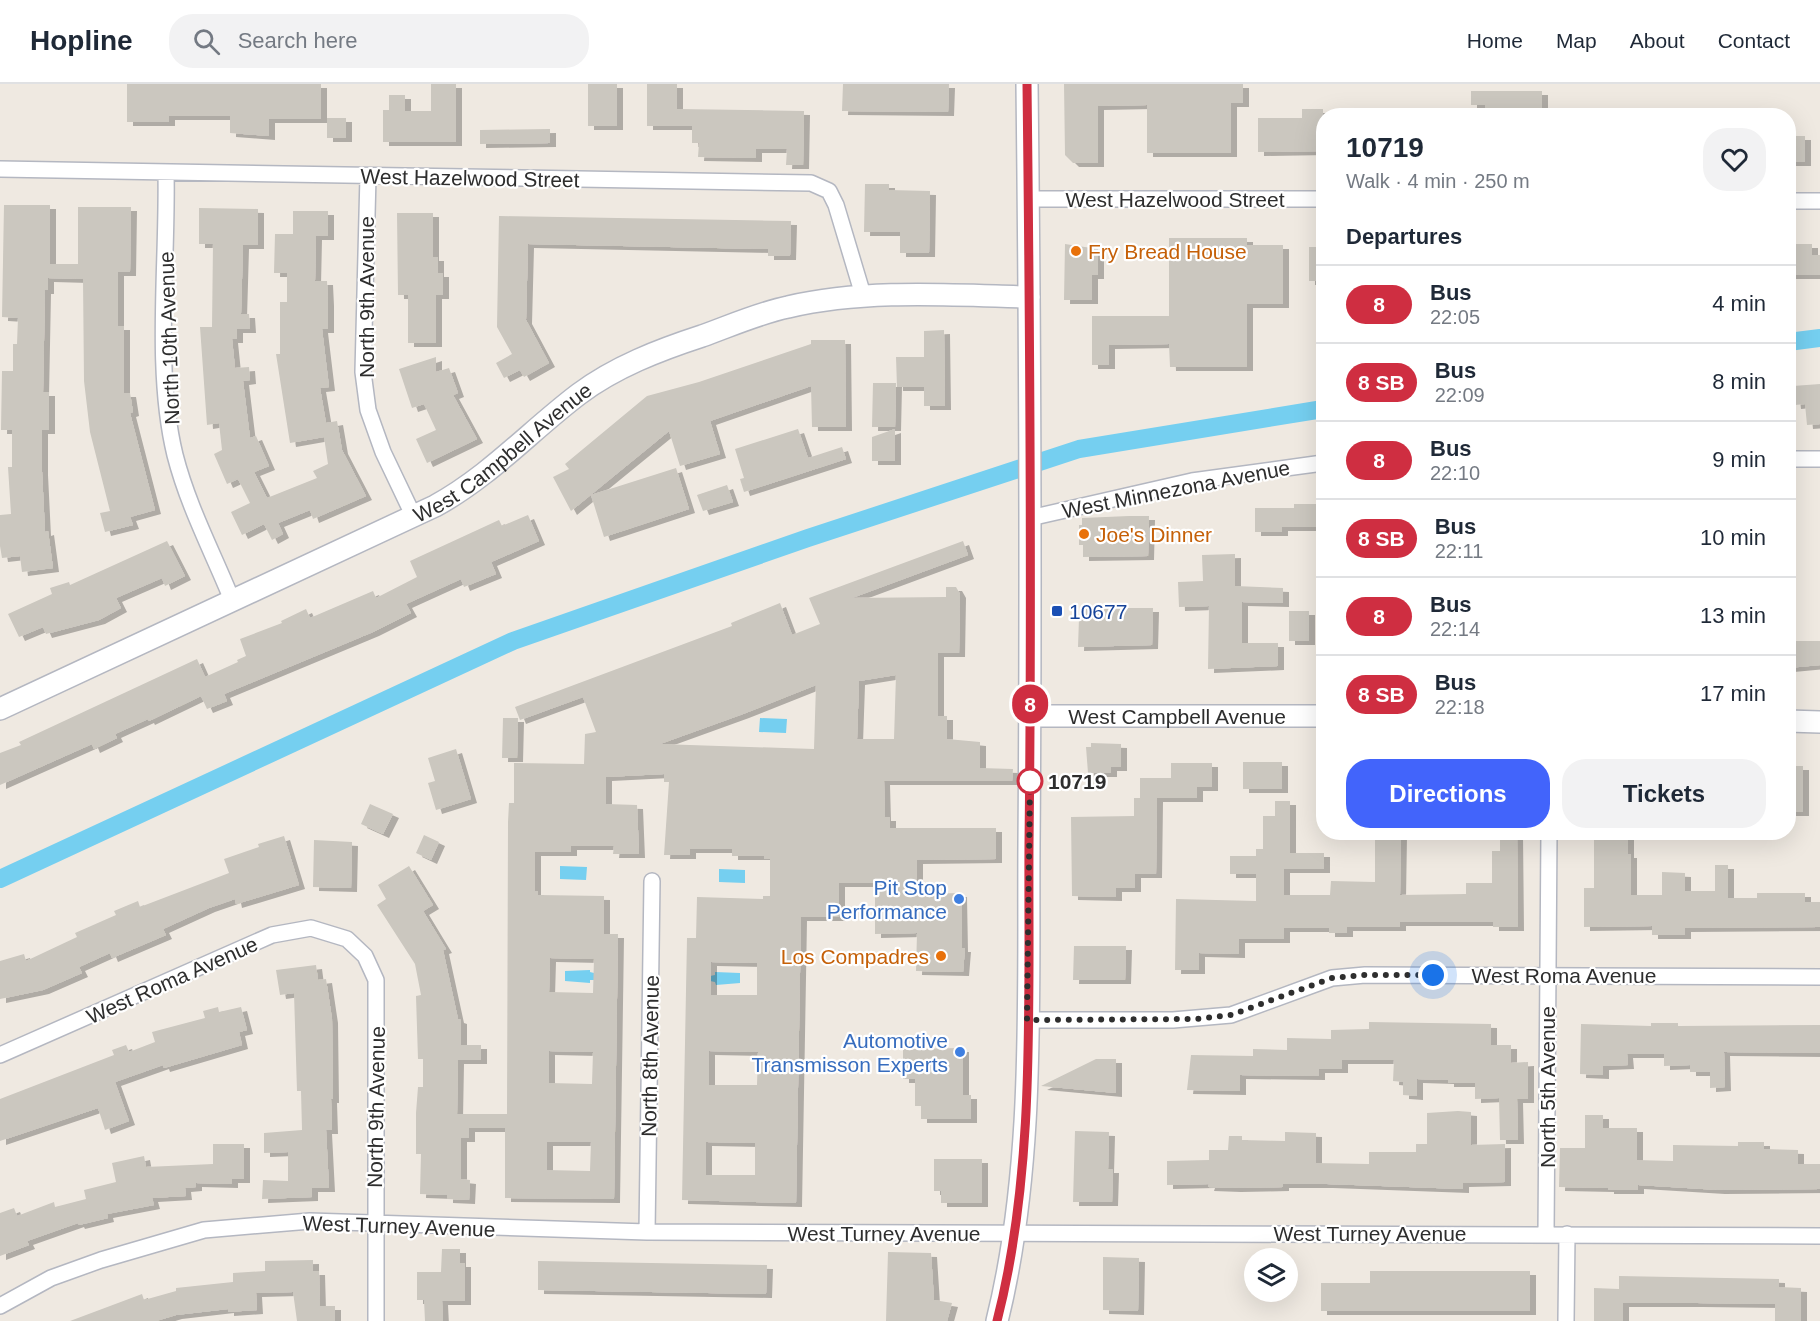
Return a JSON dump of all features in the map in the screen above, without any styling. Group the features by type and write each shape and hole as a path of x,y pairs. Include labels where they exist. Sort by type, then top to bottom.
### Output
{"street":[{"path":"997,1321 1014,1233 1024,1133 1027,1020 1030,490 1027,84"},
{"name":"West Hazelwood Street","path":"0,169 811,183 829,191 837,205 863,296"},
{"name":"North 10th Avenue","path":"166,172 165,364 168,416 175,456 190,502 232,600"},
{"name":"North 9th Avenue","path":"368,177 363,372 368,410 383,452 414,517"},
{"name":"West Hazelwood Street","path":"1028,199 1316,199"},
{"path":"1796,201 1820,201"},
{"name":"West Campbell Avenue","path":"3,701 414,517 463,491 579,394 643,358 788,307 863,296 1029,297"},
{"path":"1796,459 1820,459"},
{"name":"West Minnezona Avenue","path":"1030,518 1192,482 1316,464"},
{"name":"West Campbell Avenue","path":"1030,716 1316,716"},
{"path":"1796,721 1820,722"},
{"name":"North 5th Avenue","path":"1546,1234 1549,840"},
{"name":"North 8th Avenue","path":"648,1232 652,881"},
{"name":"West Roma Avenue","path":"0,1055 272,935 311,928 347,939"},
{"name":"North 9th Avenue","path":"347,939 365,956 376,980 374,1223 376,1321"},
{"name":"West Roma Avenue","path":"1027,1020 1173,1020 1231,1015 1332,978 1365,975 1820,977"},
{"name":"West Turney Avenue","path":"0,1306 51,1278 204,1230 310,1221 648,1232 1820,1236"},
{"path":"1566,1321 1567,1234"}],"water":[{"path":"760,718 787,719 786,733 759,732"},
{"path":"560,866 587,867 586,880 560,879"},
{"path":"719,869 745,870 745,883 719,882"},
{"path":"590,970 594,973 594,980 590,980 590,983 565,981 565,971"},
{"path":"715,972 740,973 740,983 716,985 715,982 710,981 710,976 715,975"}],"building":[{"path":"127,84 321,84 321,119 269,119 269,136 230,133 230,116 169,116 169,122 127,122"},
{"path":"431,84 456,84 456,142 383,142 383,110 389,110 389,95 405,95 405,111 431,111"},
{"path":"588,84 617,84 617,126 588,126"},
{"path":"647,84 677,84 677,109 804,111 803,165 786,165 787,149 756,149 756,158 698,157 699,143 692,143 692,126 647,126"},
{"path":"843,84 949,84 948,112 842,111"},
{"path":"1064,84 1243,84 1243,103 1231,103 1231,153 1147,153 1147,105 1098,106 1098,163 1073,163 1065,155"},
{"path":"1471,91 1542,91 1542,108 1485,108 1485,105 1471,105"},
{"path":"1302,109 1316,109 1316,151 1258,152 1258,118 1302,118"},
{"path":"327,118 346,118 346,138 327,138"},
{"path":"550,129 550,143 480,144 480,130"},
{"path":"1796,136 1805,136 1805,162 1796,162"},
{"path":"865,184 889,184 889,190 930,191 929,253 900,253 900,232 864,232"},
{"path":"4,205 50,205 50,264 78,264 78,207 131,207 130,272 118,272 118,326 124,326 124,393 130,393 133,412 130,413 155,510 130,517 133,525 105,532 100,513 110,511 90,432 84,381 83,279 48,278 48,290 45,290 43,392 49,392 49,430 42,430 42,471 45,532 48,531 53,568 22,572 20,556 2,558 0,546 0,515 11,514 8,467 12,467 12,430 1,430 2,371 13,371 13,344 17,344 18,318 2,317"},
{"path":"199,208 258,209 258,245 243,245 241,314 249,314 250,329 237,329 237,339 232,339 235,368 249,367 250,380 243,381 250,438 256,436 269,466 254,472 267,498 317,478 313,471 328,464 324,437 290,443 276,354 280,354 280,302 287,302 287,273 274,273 275,234 293,234 293,211 328,211 328,236 316,236 315,281 327,281 328,302 328,329 322,329 329,387 320,388 326,423 337,421 342,450 366,496 313,519 310,510 278,523 283,534 272,540 264,524 242,535 231,512 250,503 238,479 227,484 214,454 222,450 219,423 207,425 200,327 212,327 213,244 199,244"},
{"path":"397,213 433,213 433,257 438,257 438,273 443,273 443,295 436,295 436,343 408,343 408,295 398,295"},
{"path":"499,216 791,221 790,256 768,256 768,249 528,244 526,320 549,363 524,377 520,370 504,378 496,363 512,354 497,327"},
{"path":"1169,238 1247,238 1247,245 1283,245 1283,304 1247,304 1247,367 1170,367 1169,344 1109,345 1109,365 1092,365 1092,316 1169,316"},
{"path":"1065,244 1098,249 1098,275 1092,275 1092,300 1064,300"},
{"path":"1796,244 1812,244 1812,255 1820,255 1820,275 1796,275"},
{"path":"1309,247 1316,247 1316,281 1309,281"},
{"path":"944,330 945,406 924,406 924,387 897,387 896,357 924,357 924,331"},
{"path":"811,340 845,340 846,427 812,427 811,386 710,421 720,454 680,466 669,431 571,511 553,477 569,469 565,464 647,396 699,382 811,344"},
{"path":"436,357 436,372 449,368 458,393 453,395 477,439 427,463 416,439 436,430 424,404 412,408 399,369"},
{"path":"873,383 896,383 895,427 872,427"},
{"path":"1820,384 1820,424 1807,425 1805,404 1796,405 1796,386"},
{"path":"798,429 808,458 842,447 846,459 744,492 740,479 744,478 735,449"},
{"path":"895,429 895,461 872,461 872,437"},
{"path":"676,468 689,509 604,537 591,495"},
{"path":"727,485 733,502 703,511 697,495"},
{"path":"1294,504 1316,504 1316,527 1282,527 1282,532 1255,532 1255,508 1294,508"},
{"path":"528,515 539,541 491,562 496,574 464,587 461,579 406,604 411,613 373,632 224,694 227,701 207,709 201,696 149,721 148,719 115,734 117,738 94,749 92,744 0,785 0,753 21,745 19,742 197,659 205,677 246,656 240,639 282,623 281,621 306,609 310,618 373,591 376,598 417,577 410,561 499,520 502,526"},
{"path":"1149,516 1148,556 1083,557 1083,545 1079,545 1079,525 1082,525 1082,518"},
{"path":"167,541 185,576 165,586 162,578 116,598 121,608 99,620 46,634 43,627 19,637 8,614 52,594 50,588 69,582 70,585"},
{"path":"963,541 968,555 852,598 946,597 946,587 956,587 960,594 959,653 938,653 938,716 947,716 947,739 980,742 980,768 1013,769 1012,781 884,781 885,817 890,817 890,828 996,828 996,859 917,860 917,894 961,893 962,948 965,948 963,972 916,971 917,933 875,934 875,883 839,883 839,917 801,917 796,1203 682,1200 687,938 696,938 697,897 763,899 763,896 770,896 770,859 764,859 764,856 732,856 732,849 690,849 690,855 664,855 669,782 664,782 664,774 606,777 606,804 637,805 639,854 613,854 614,846 571,846 571,852 535,852 535,891 538,891 538,895 604,896 604,934 618,934 614,1199 505,1198 505,1128 469,1128 469,1138 461,1138 461,1179 470,1180 469,1200 447,1199 447,1195 420,1194 421,1154 416,1154 416,1113 418,1087 423,1087 423,1059 418,1059 416,996 421,995 415,964 377,905 386,899 378,885 409,866 433,905 423,911 446,949 443,950 458,1019 461,1020 461,1045 481,1045 481,1060 458,1060 457,1114 507,1114 508,822 509,803 514,803 514,763 584,764 585,734 596,732 583,697 520,720 515,707 732,626 731,623 780,603 792,635 820,624 809,598","holes":["896,675 894,739 857,739 859,681","816,685 814,749 660,744 743,714","550,958 594,959 593,993 549,992","711,962 757,963 757,995 711,995","549,1051 593,1052 592,1084 549,1083","709,1051 758,1052 757,1085 709,1085","547,1142 591,1142 590,1171 547,1170","706,1142 755,1143 755,1175 706,1175"]},
{"path":"1235,554 1235,586 1283,588 1283,603 1242,602 1242,643 1278,643 1278,666 1208,669 1209,606 1179,607 1178,582 1203,581 1202,555"},
{"path":"1082,608 1153,608 1152,645 1078,647 1079,618 1082,618"},
{"path":"1289,611 1309,611 1309,641 1289,641"},
{"path":"1796,641 1820,641 1820,665 1796,667"},
{"path":"503,718 518,718 517,758 502,758"},
{"path":"1091,743 1121,744 1121,767 1111,767 1111,773 1088,773 1086,747 1091,747"},
{"path":"456,749 471,799 436,810 428,783 435,781 428,758"},
{"path":"1243,762 1282,762 1282,789 1243,789"},
{"path":"1171,763 1212,763 1212,787 1197,787 1197,798 1157,798 1156,874 1135,874 1135,888 1116,888 1116,897 1072,896 1071,817 1134,816 1134,798 1140,798 1140,778 1171,778"},
{"path":"1796,766 1803,766 1803,812 1796,812"},
{"path":"1275,801 1290,801 1290,853 1324,853 1324,869 1284,869 1284,895 1330,895 1331,881 1375,882 1375,840 1401,840 1400,895 1466,894 1466,883 1492,883 1492,851 1500,851 1500,840 1517,840 1518,927 1493,927 1493,922 1400,922 1400,927 1347,927 1347,933 1329,933 1329,928 1284,928 1284,939 1239,939 1239,954 1199,953 1199,970 1175,970 1176,899 1256,901 1256,874 1230,874 1230,856 1256,856 1256,849 1263,849 1263,816 1275,816"},
{"path":"370,804 393,814 383,834 361,824"},
{"path":"424,835 439,842 431,860 416,853"},
{"path":"284,836 299,885 236,904 235,899 209,908 163,929 166,935 112,958 110,953 79,967 82,973 43,990 0,999 0,961 24,954 26,961 77,937 75,933 116,915 114,911 138,901 140,907 229,873 224,859 259,847 258,844"},
{"path":"314,840 352,842 351,888 313,887"},
{"path":"1594,840 1628,840 1628,854 1631,854 1631,895 1662,895 1662,872 1685,873 1685,891 1715,891 1715,865 1728,865 1728,898 1757,898 1757,893 1805,893 1805,902 1820,902 1820,927 1685,928 1685,935 1652,935 1652,926 1584,927 1584,888 1594,888"},
{"path":"1074,946 1126,946 1125,980 1073,980"},
{"path":"316,965 318,980 326,979 332,1019 332,1130 326,1130 329,1188 312,1188 312,1197 262,1199 263,1180 288,1181 288,1152 264,1153 264,1133 302,1130 301,1091 297,1091 294,993 280,995 276,970"},
{"path":"218,1007 219,1012 241,1007 247,1030 239,1032 242,1045 164,1068 163,1065 115,1082 129,1121 105,1130 98,1108 0,1141 0,1099 114,1055 112,1050 126,1045 129,1052 155,1042 152,1032 205,1018 203,1011"},
{"path":"1369,1022 1491,1024 1491,1045 1511,1045 1511,1063 1528,1062 1528,1099 1517,1099 1518,1140 1500,1140 1499,1098 1475,1099 1475,1083 1448,1083 1448,1080 1417,1079 1417,1096 1403,1095 1403,1082 1393,1081 1394,1060 1342,1060 1342,1069 1319,1069 1319,1076 1240,1075 1240,1091 1187,1090 1191,1055 1253,1056 1253,1049 1287,1050 1287,1038 1331,1039 1331,1030 1369,1029"},
{"path":"1651,1023 1678,1023 1678,1026 1820,1025 1820,1053 1724,1052 1725,1087 1710,1088 1710,1072 1690,1072 1690,1065 1664,1066 1664,1054 1627,1054 1628,1065 1603,1066 1603,1075 1580,1074 1581,1024 1651,1026"},
{"path":"963,1048 963,1095 971,1095 971,1119 921,1119 921,1106 915,1106 915,1079 903,1079 903,1049"},
{"path":"1096,1059 1116,1059 1116,1093 1041,1086"},
{"path":"1471,1112 1471,1145 1505,1144 1505,1182 1463,1183 1463,1189 1327,1184 1283,1184 1283,1187 1235,1188 1208,1187 1209,1184 1167,1185 1167,1161 1209,1160 1209,1150 1228,1150 1229,1136 1242,1136 1242,1140 1285,1141 1285,1132 1316,1133 1316,1163 1369,1164 1369,1152 1416,1152 1416,1144 1427,1144 1427,1113"},
{"path":"1585,1115 1603,1115 1603,1128 1637,1128 1637,1160 1673,1161 1673,1145 1738,1146 1738,1142 1764,1142 1764,1149 1798,1150 1798,1164 1820,1164 1820,1189 1719,1190 1638,1185 1638,1190 1608,1190 1608,1188 1559,1187 1560,1148 1585,1148"},
{"path":"1075,1131 1109,1132 1108,1169 1113,1169 1112,1202 1073,1202"},
{"path":"213,1144 244,1144 244,1179 232,1179 232,1184 196,1183 196,1187 185,1188 186,1196 152,1198 154,1205 107,1214 108,1218 79,1225 78,1223 27,1241 29,1245 0,1256 0,1213 14,1208 17,1216 54,1202 55,1207 86,1199 84,1190 116,1182 112,1163 144,1156 146,1167 213,1164"},
{"path":"934,1159 982,1159 982,1203 941,1203 941,1191 934,1191"},
{"path":"442,1249 460,1249 460,1263 465,1263 465,1301 442,1301 443,1321 425,1321 424,1300 417,1300 417,1272 441,1272"},
{"path":"888,1252 931,1253 934,1300 952,1303 947,1321 886,1321"},
{"path":"1103,1257 1139,1258 1138,1311 1103,1310"},
{"path":"313,1260 313,1271 319,1271 320,1306 335,1306 335,1321 297,1321 293,1292 256,1293 257,1310 228,1312 228,1309 176,1315 156,1321 70,1321 142,1294 144,1300 176,1291 176,1288 233,1282 233,1273 265,1271 265,1261"},
{"path":"538,1261 767,1265 766,1294 538,1290"},
{"path":"1370,1271 1530,1271 1530,1311 1321,1311 1321,1283 1370,1283"},
{"path":"1619,1276 1779,1279 1779,1287 1801,1288 1801,1321 1775,1321 1775,1304 1623,1303 1623,1321 1594,1321 1594,1288 1619,1289"}],"waterway":[{"path":"1796,341 1820,338"},
{"path":"0,879 513,641 808,538 1079,449 1316,410"}],"bus line":[{"name":"8","path":"997,1321 1005,1291 1014,1233 1022,1157 1027,1020 1030,687 1027,84"}],"place":[{"name":"Fry Bread House","path":"1076,251"},
{"name":"Joe's Dinner","path":"1084,534"},
{"name":"10677","path":"1057,611"},
{"name":"10719","path":"1030,781"},
{"name":"Pit Stop Performance","path":"959,899"},
{"name":"Los Compadres","path":"941,956"},
{"name":"Automotive Transmisson Experts","path":"960,1052"}],"route":[{"path":"1030,781 1027,1020 1196,1019 1231,1015 1332,978 1365,975 1433,975"}]}
